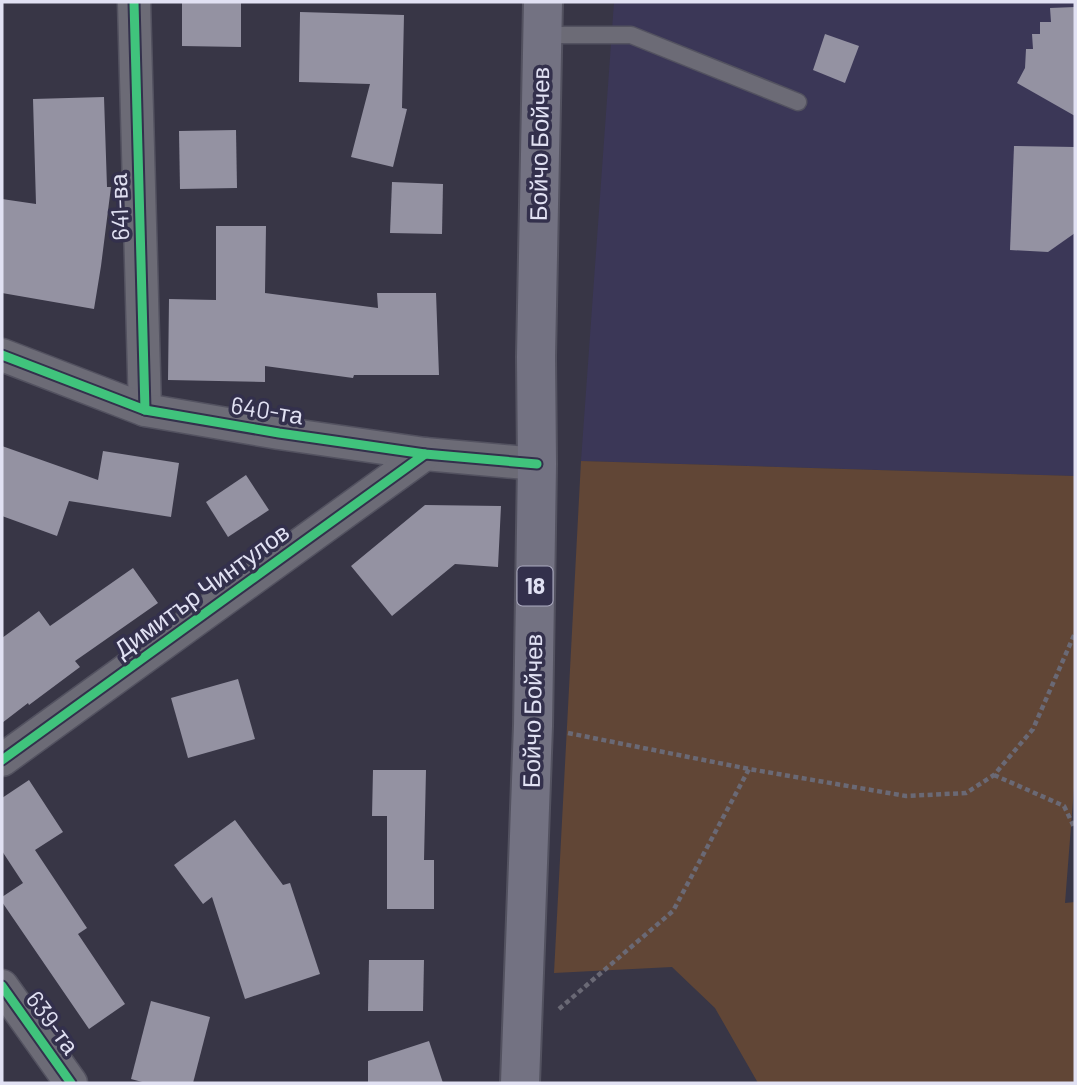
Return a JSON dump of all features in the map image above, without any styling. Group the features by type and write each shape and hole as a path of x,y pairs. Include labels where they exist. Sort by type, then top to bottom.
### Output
{"highway":[{"name":"Бойчо Бойчев","path":"520,1083 533,726 536,344 543,18"}],"street":[{"name":"641-ва","path":"134,2 145,410"},
{"name":"640-та","path":"2,355 145,410 425,454 537,464"},
{"name":"Димитър Чинтулов","path":"2,760 425,454"},
{"name":"639-та","path":"2,986 71,1083"}],"lane":[{"path":"543,18 631,35 798,102"}],"path":[{"path":"533,726 749,769 906,796 966,793 994,775 1033,729 1075,633"},
{"path":"522,1041 673,911 749,769"},
{"path":"994,775 1064,806 1075,829"}],"shaded area":[{"path":"614,2 1075,2 1075,476 581,461"},
{"path":"581,461 1075,476 1075,775 1065,903 1075,902 1075,1083 758,1083 715,1008 672,967 554,973"}],"building":[{"path":"182,2 241,2 241,47 182,46"},
{"path":"1075,7 1075,116 1017,83 1025,68 1026,49 1033,49 1032,34 1040,34 1040,22 1051,22 1050,8"},
{"path":"300,12 404,15 402,108 407,109 393,167 351,157 370,84 299,82"},
{"path":"825,34 859,46 845,83 813,70"},
{"path":"104,97 107,187 111,187 94,309 2,293 2,199 36,204 33,99"},
{"path":"236,130 237,188 180,189 179,131"},
{"path":"1014,146 1075,147 1075,233 1048,252 1010,250"},
{"path":"392,182 443,184 442,234 390,233"},
{"path":"216,226 266,226 265,293 378,308 377,293 436,293 439,375 354,375 353,378 265,366 265,382 168,380 169,299 216,300"},
{"path":"2,446 98,480 103,451 179,463 171,517 69,501 57,536 2,516"},
{"path":"246,475 269,510 228,537 206,502"},
{"path":"425,505 501,506 498,567 455,564 392,616 351,566"},
{"path":"133,568 158,603 75,661 80,667 2,723 2,638 39,611 50,626"},
{"path":"238,679 255,739 188,758 171,698"},
{"path":"373,770 426,770 424,860 434,860 434,909 387,909 387,816 372,816"},
{"path":"29,780 63,832 35,850 87,928 78,934 125,1004 89,1029 2,902 2,897 23,883 2,851 2,798"},
{"path":"235,820 283,885 290,883 320,974 245,999 212,897 203,904 174,865"},
{"path":"369,960 424,960 423,1011 368,1011"},
{"path":"151,1001 210,1017 193,1083 146,1083 131,1079"},
{"path":"429,1041 443,1083 368,1083 368,1061"}],"cycle path":[{"path":"134,2 145,410"},
{"path":"2,355 145,410 425,454 537,464"},
{"path":"2,760 425,454"},
{"path":"2,986 71,1083"}]}
